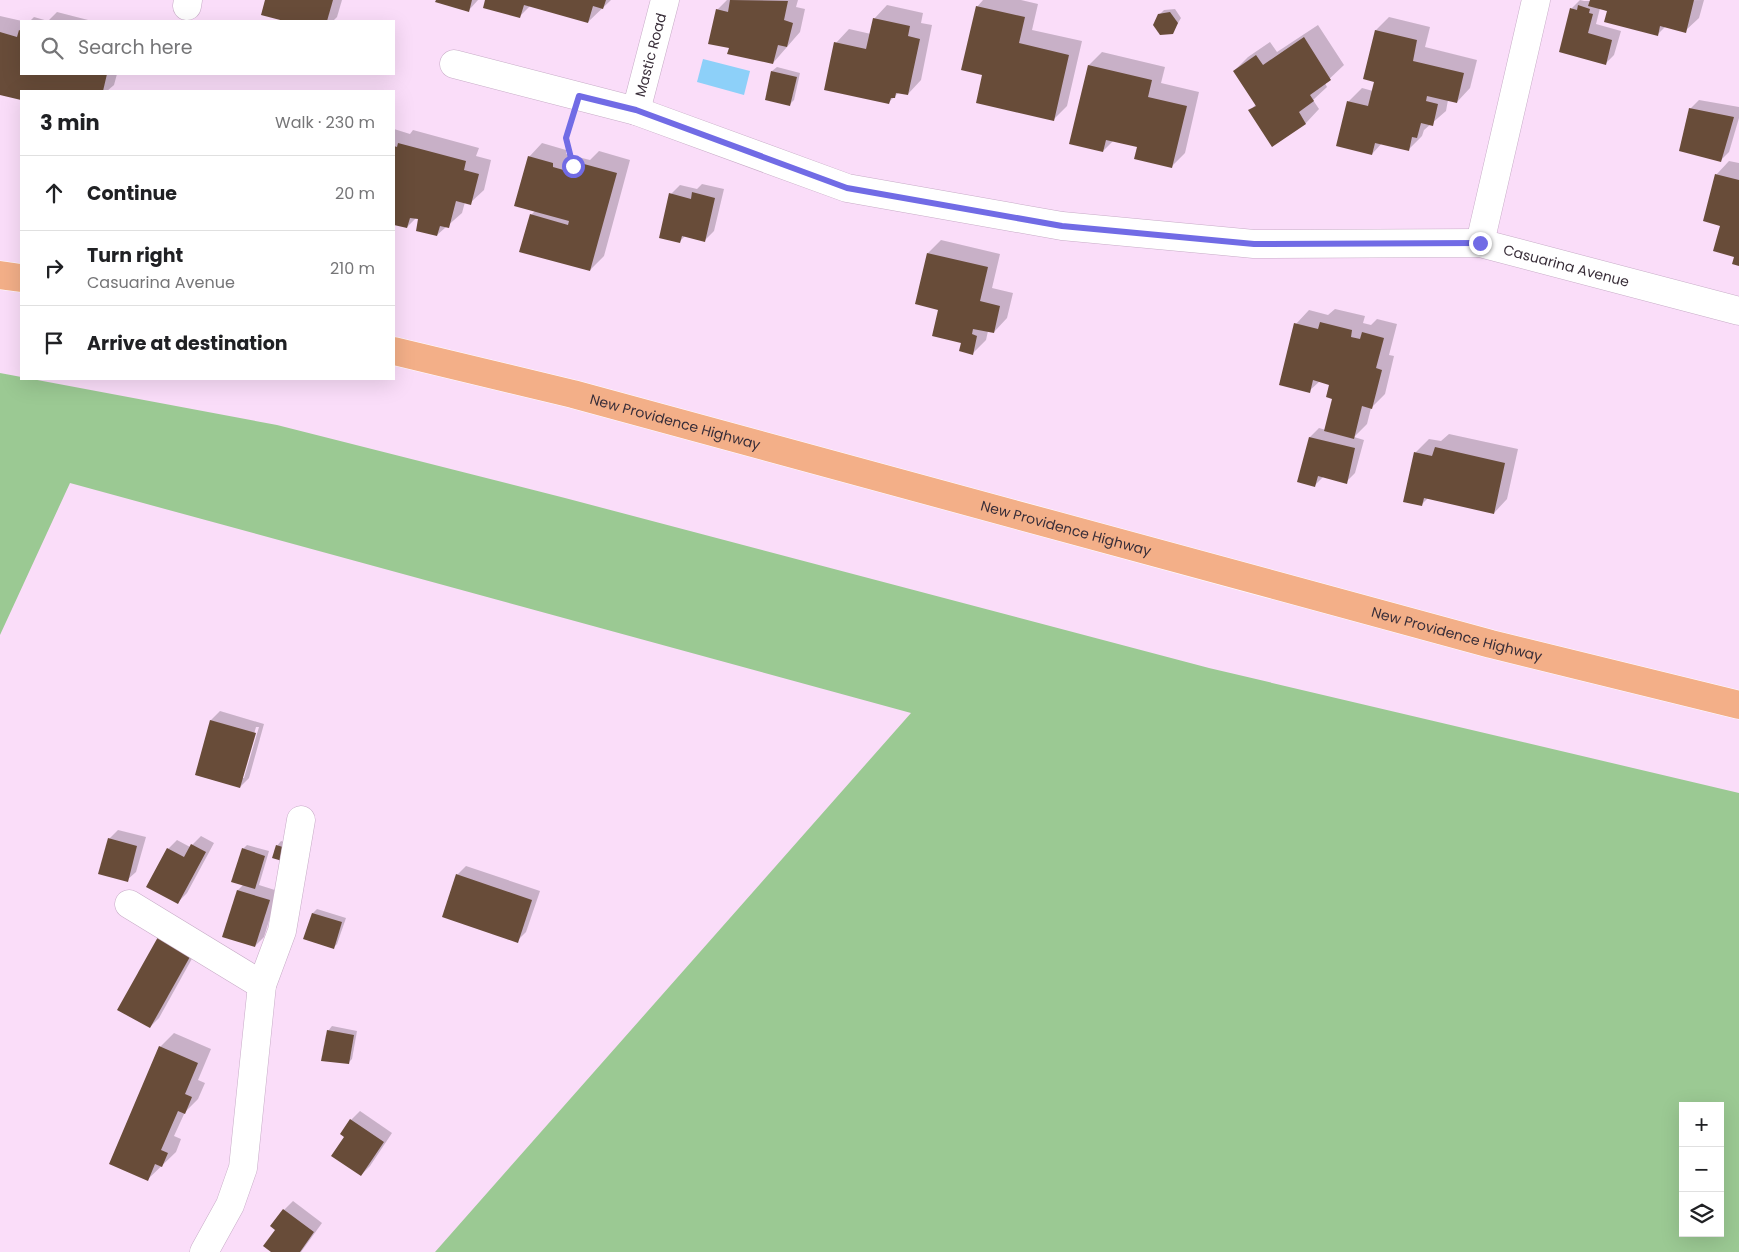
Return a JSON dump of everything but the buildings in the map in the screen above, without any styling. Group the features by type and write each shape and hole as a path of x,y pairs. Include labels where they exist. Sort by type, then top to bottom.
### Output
{"highway":[{"path":"0,275 20,278"},
{"name":"New Providence Highway","path":"395,351 573,394 1491,644 1739,705"}],"street":[{"name":"Mastic Road","path":"636,110 665,0"},
{"path":"1480,243 1536,0"},
{"name":"Casuarina Avenue","path":"454,64 636,110 847,188 1062,226 1254,244 1480,243 1739,311"},
{"path":"204,1252 230,1205 243,1168 262,984 282,931 301,820"},
{"path":"128,904 262,984"}],"path":[{"path":"573,166 566,138 579,96"}],"green space":[{"path":"0,373 20,377 20,380 37,380 277,425 565,498 1209,668 1739,793 1739,1252 435,1252 911,713 70,483 0,635"}],"water":[{"path":"703,59 750,71 744,95 697,82"}],"route":[{"path":"573,166 566,138 579,96 636,110 847,188 1062,226 1254,244 1480,243"}]}
